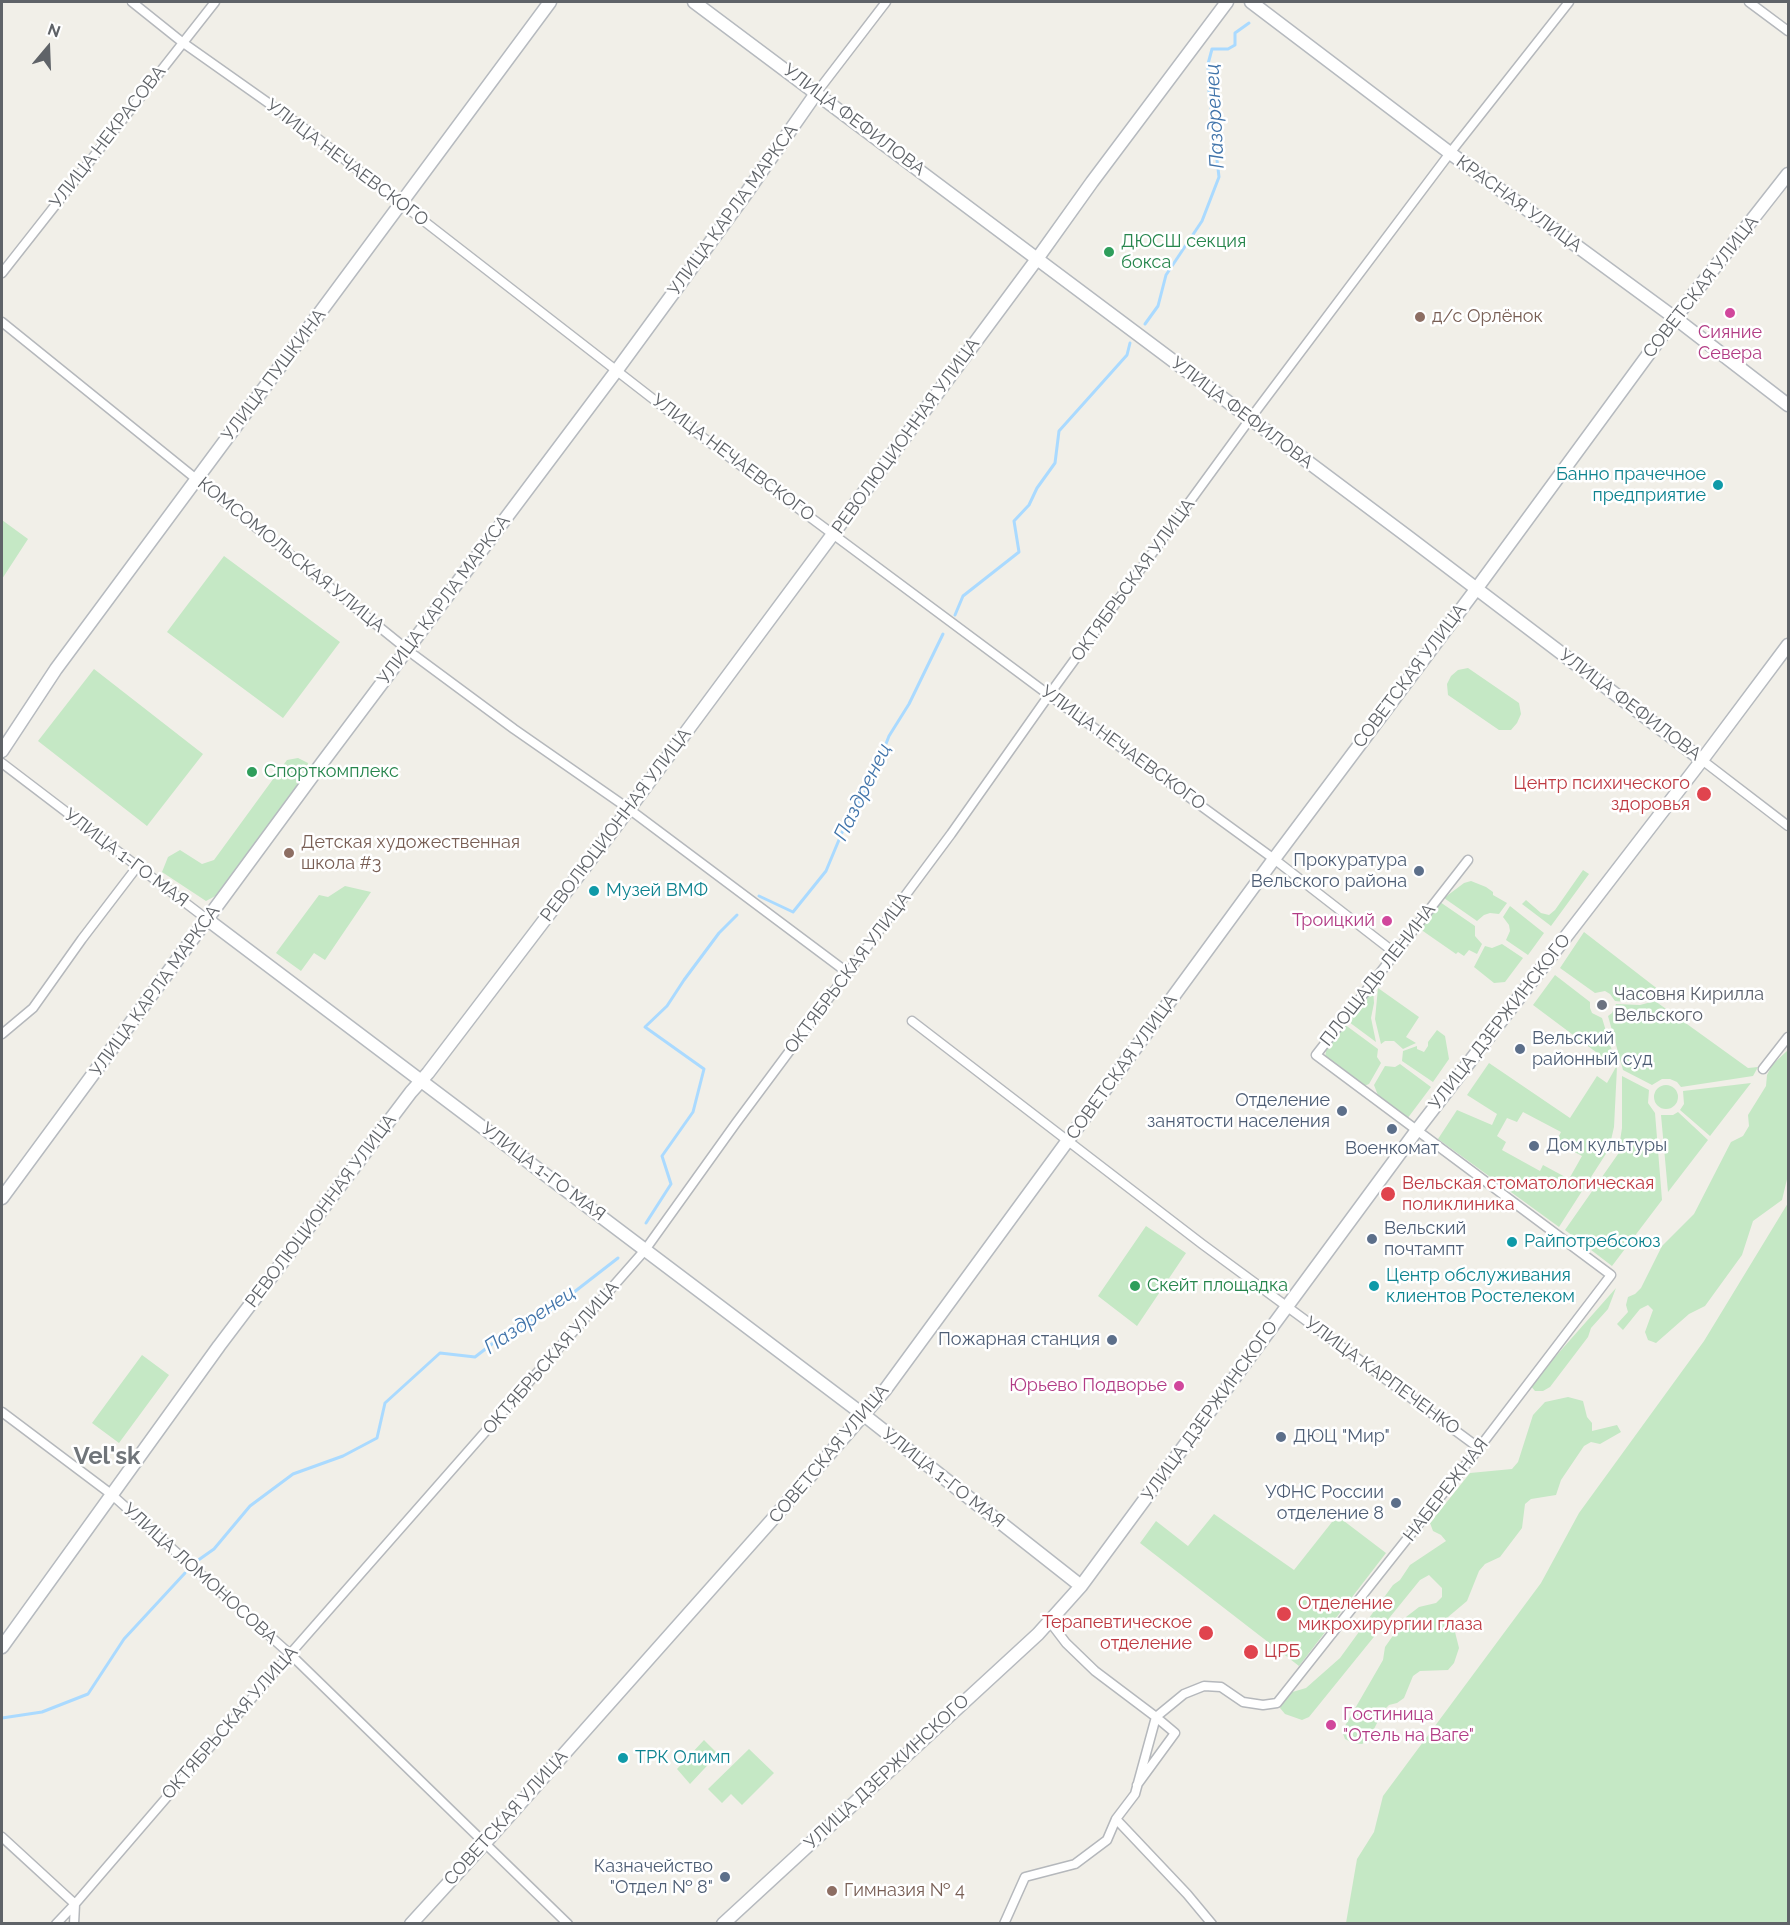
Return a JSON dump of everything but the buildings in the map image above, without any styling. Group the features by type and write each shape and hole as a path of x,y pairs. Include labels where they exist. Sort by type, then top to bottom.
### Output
{"main road":[{"name":"УЛИЦА ПУШКИНА","path":"2,751 56,669 550,2"},
{"name":"УЛИЦА ФЕФИЛОВА","path":"694,2 1477,588 1702,760"},
{"name":"РЕВОЛЮЦИОННАЯ УЛИЦА","path":"2,1647 219,1346 629,809 1227,2"},
{"name":"КРАСНАЯ УЛИЦА","path":"1251,2 1788,405"},
{"name":"УЛИЦА КАРЛА МАРКСА","path":"2,1198 407,649 617,370 817,92"},
{"name":"СОВЕТСКАЯ УЛИЦА","path":"411,1923 485,1844 885,1390 1274,859 1675,318 1788,174"},
{"name":"УЛИЦА ДЗЕРЖИНСКОГО","path":"723,1923 1050,1622 1081,1586 1417,1130 1788,645"},
{"name":"УЛИЦА 1-ГО МАЯ","path":"208,920 863,1414 1081,1586"}],"street":[{"name":"УЛИЦА НЕЧАЕВСКОГО","path":"132,2 182,42 308,131 693,430 1274,859 1395,953"},
{"name":"УЛИЦА НЕКРАСОВА","path":"2,273 215,2"},
{"name":"УЛИЦА КАРЛА МАРКСА","path":"817,92 886,2"},
{"name":"ОКТЯБРЬСКАЯ УЛИЦА","path":"56,1923 645,1250 951,834 1250,419 1450,153 1569,2"},
{"path":"1749,2 1788,31"},
{"name":"КОМСОМОЛЬСКАЯ УЛИЦА","path":"2,322 407,649 514,729 629,809 848,973"},
{"name":"УЛИЦА ФЕФИЛОВА","path":"1702,760 1788,826"},
{"name":"УЛИЦА 1-ГО МАЯ","path":"2,763 208,920"},
{"name":"ПЛОЩАДЬ ЛЕНИНА","path":"1468,860 1316,1055 1611,1275"},
{"path":"2,1034 33,1008 137,867"},
{"name":"УЛИЦА КАРПЕЧЕНКО","path":"912,1021 1067,1142 1479,1448"},
{"path":"1764,1069 1788,1037"},
{"name":"НАБЕРЕЖНАЯ","path":"1156,1717 1184,1694 1204,1686 1221,1687 1243,1702 1263,1705 1277,1703 1479,1448 1611,1275"},
{"name":"УЛИЦА ЛОМОНОСОВА","path":"2,1412 111,1494 290,1654 568,1923"},
{"path":"1050,1622 1066,1643 1095,1671 1174,1733 1137,1785"},
{"path":"1004,1923 1025,1877 1075,1864 1107,1840 1116,1819 1135,1794 1156,1717"},
{"path":"1116,1819 1212,1923"},
{"path":"2,1837 75,1904 74,1923"}],"green space":[{"path":"2,520 28,539 2,579"},
{"path":"224,556 340,642 283,718 167,632"},
{"path":"1468,668 1519,703 1521,714 1511,730 1499,730 1448,695 1447,684 1451,676 1458,670"},
{"path":"94,669 203,754 147,826 38,741"},
{"path":"298,758 308,763 307,772 219,894 206,901 162,872 168,857 180,850 202,864 214,860 287,760"},
{"path":"1583,870 1589,874 1551,926 1522,904 1526,900 1541,913 1549,915"},
{"path":"1471,881 1486,887 1493,892 1493,895 1507,903 1499,914 1490,913 1477,921 1444,898 1464,883"},
{"path":"345,886 371,892 325,960 314,953 301,971 276,953 319,895 328,897"},
{"path":"1440,902 1475,926 1475,936 1482,944 1477,954 1469,950 1464,956 1458,952 1456,954 1420,929"},
{"path":"1510,906 1544,933 1528,955 1506,940 1510,931 1503,917"},
{"path":"1584,932 1659,990 1645,999 1615,1001 1605,991 1595,993 1560,968"},
{"path":"1502,944 1523,958 1505,982 1494,983 1474,967 1485,946 1492,948"},
{"path":"1555,975 1590,1002 1592,1013 1602,1018 1617,1067 1614,1127 1609,1149 1559,1227 1438,1139 1457,1110 1492,1125 1497,1114 1467,1095 1489,1063 1570,1118 1597,1076 1607,1083 1616,1067 1533,1005","holes":["1523,1112 1561,1132 1556,1142 1582,1156 1569,1179 1543,1165 1540,1171 1502,1150 1506,1142 1497,1136 1507,1118 1517,1122"]},
{"path":"1373,988 1374,1003 1371,1018 1376,1042 1349,1022"},
{"path":"1378,988 1419,1017 1406,1037 1416,1043 1403,1049 1394,1041 1385,1041 1381,1044 1375,1019"},
{"path":"1655,1001 1748,1068 1758,1067 1753,1076 1681,1087 1670,1079 1662,1079 1652,1085 1623,1070 1608,1016 1616,1004 1640,1005"},
{"path":"1344,1024 1378,1049 1377,1057 1381,1063 1369,1084 1364,1086 1325,1057 1327,1046"},
{"path":"1437,1030 1445,1036 1449,1059 1433,1082 1402,1061 1403,1051 1417,1046 1417,1049 1424,1052"},
{"path":"1788,1050 1788,1175 1782,1200 1753,1221 1742,1255 1705,1306 1689,1314 1656,1343 1648,1340 1645,1332 1653,1310 1648,1305 1640,1309 1623,1330 1617,1324 1628,1312 1626,1305 1628,1297 1641,1288 1662,1246 1694,1214 1731,1142 1743,1136 1749,1126 1748,1115 1766,1086 1767,1075 1772,1065"},
{"path":"1400,1064 1431,1087 1407,1119 1379,1098 1374,1085 1385,1066 1395,1067"},
{"path":"1622,1076 1649,1090 1648,1103 1655,1113 1662,1200 1612,1266 1565,1230 1618,1154 1622,1128"},
{"path":"1751,1083 1710,1136 1680,1110 1684,1104 1683,1091"},
{"path":"1666,1085 1675,1088 1678,1097 1675,1106 1666,1109 1657,1106 1654,1097 1657,1088"},
{"path":"1678,1112 1708,1140 1668,1192 1661,1115 1673,1115"},
{"path":"1788,1203 1788,1923 1346,1923 1357,1859 1374,1832 1383,1796 1541,1583 1579,1513 1704,1341"},
{"path":"1146,1226 1186,1253 1137,1326 1098,1296"},
{"path":"1616,1288 1608,1309 1591,1328 1588,1337 1550,1387 1543,1391 1535,1391 1530,1385 1540,1364 1555,1357"},
{"path":"142,1355 169,1375 119,1443 92,1423"},
{"path":"1568,1397 1583,1401 1587,1417 1592,1423 1592,1431 1617,1425 1621,1432 1600,1444 1591,1442 1584,1446 1561,1480 1556,1495 1531,1499 1525,1504 1522,1528 1500,1557 1485,1564 1479,1571 1467,1601 1448,1617 1453,1624 1459,1648 1454,1663 1448,1670 1420,1671 1413,1676 1404,1698 1389,1705 1383,1711 1369,1739 1362,1744 1345,1739 1342,1731 1383,1660 1385,1647 1406,1617 1419,1607 1436,1603 1442,1597 1442,1588 1429,1575 1420,1580 1309,1717 1302,1720 1285,1714 1280,1708 1283,1699 1289,1693 1306,1688 1340,1658 1410,1565 1446,1541 1433,1531 1430,1523 1470,1473 1512,1469 1518,1462 1533,1415 1545,1402"},
{"name":"ЦРБ","path":"1214,1514 1294,1570 1332,1522 1340,1518 1386,1553 1299,1666 1140,1543 1156,1521 1188,1546"},
{"path":"704,1740 718,1754 690,1784 677,1769"},
{"path":"749,1749 774,1773 742,1805 731,1794 722,1803 708,1789"}],"waterway":[{"name":"Паздренец","path":"1145,324 1158,306 1166,275 1202,221 1219,177 1209,91 1208,64 1212,49 1228,49 1235,45 1235,33 1249,23"},
{"name":"Паздренец","path":"955,615 963,596 1019,552 1014,521 1029,505 1037,488 1055,463 1059,431 1127,355 1130,343"},
{"name":"Паздренец","path":"759,896 793,912 826,871 846,823 872,780 889,736 909,704 943,634"},
{"name":"Паздренец","path":"646,1223 671,1184 662,1156 693,1112 704,1069 645,1027 667,1006 719,933 737,915"},
{"name":"Паздренец","path":"197,1561 214,1549 250,1506 293,1474 343,1456 377,1438 385,1403 440,1353 475,1357 505,1334 551,1310 618,1258"},
{"name":"Паздренец","path":"2,1718 42,1712 88,1694 124,1639 185,1573"}],"place":[{"name":"ДЮСШ секция бокса","path":"1109,252"},
{"name":"Сияние Севера","path":"1730,313"},
{"name":"д/с Орлёнок","path":"1420,317"},
{"name":"Банно прачечное предприятие","path":"1718,485"},
{"name":"Спорткомплекс","path":"252,772"},
{"name":"Центр психического здоровья","path":"1704,794"},
{"name":"Детская художественная школа #3","path":"289,853"},
{"name":"Прокуратура Вельского района","path":"1419,871"},
{"name":"Музей ВМФ","path":"594,891"},
{"name":"Троицкий","path":"1387,921"},
{"name":"Часовня Кирилла Вельского","path":"1602,1005"},
{"name":"Вельский районный суд","path":"1520,1049"},
{"name":"Отделение занятости населения","path":"1342,1111"},
{"name":"Военкомат","path":"1392,1129"},
{"name":"Дом культуры","path":"1534,1146"},
{"name":"Вельская стоматологическая поликлиника","path":"1388,1194"},
{"name":"Вельский почтампт","path":"1372,1239"},
{"name":"Райпотребсоюз","path":"1512,1242"},
{"name":"Скейт площадка","path":"1135,1286"},
{"name":"Центр обслуживания клиентов Ростелеком","path":"1374,1286"},
{"name":"Пожарная станция","path":"1112,1340"},
{"name":"Юрьево Подворье","path":"1179,1386"},
{"name":"ДЮЦ \"Мир\"","path":"1281,1437"},
{"name":"УФНС России отделение 8","path":"1396,1503"},
{"name":"Отделение микрохирургии глаза","path":"1284,1614"},
{"name":"Терапевтическое отделение","path":"1206,1633"},
{"name":"ЦРБ","path":"1251,1652"},
{"name":"Гостиница \"Отель на Ваге\"","path":"1331,1725"},
{"name":"ТРК Олимп","path":"623,1758"},
{"name":"Казначейство \"Отдел № 8\"","path":"725,1877"},
{"name":"Гимназия № 4","path":"832,1891"}],"district":[{"name":"Vel'sk","path":"107,1457"}]}
